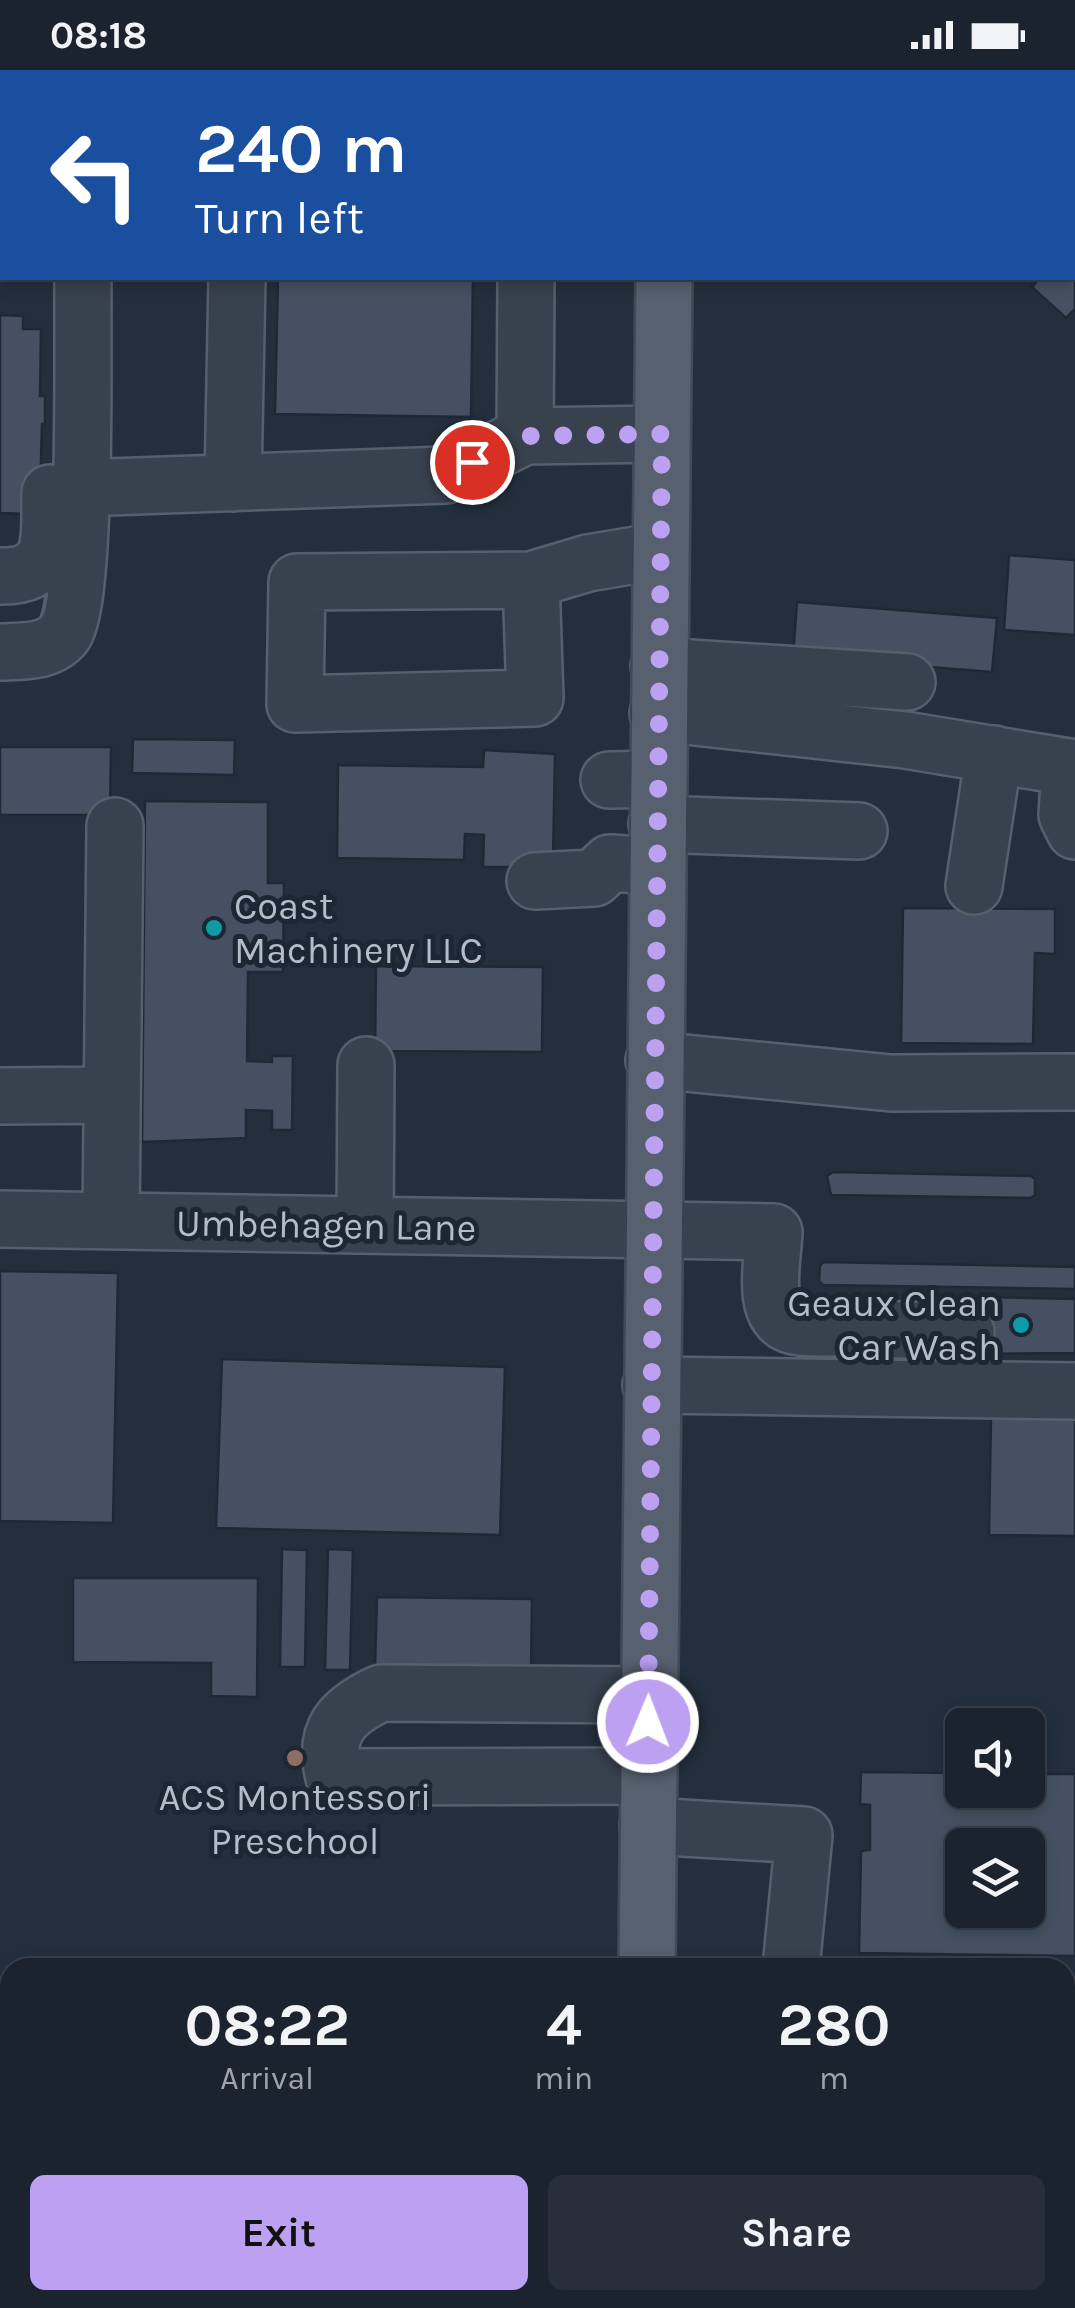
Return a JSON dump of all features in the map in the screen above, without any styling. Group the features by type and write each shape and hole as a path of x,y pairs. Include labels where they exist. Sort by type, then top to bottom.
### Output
{"main road":[{"path":"647,1958 654,1060 645,812 658,690 664,280"}],"street":[{"path":"0,576 28,574 46,555 54,352 79,280"},
{"path":"0,652 36,650 50,645 62,637 74,609 81,488 80,280"},
{"path":"233,483 237,280"},
{"path":"525,436 526,280"},
{"path":"81,488 446,476 525,436 662,434"},
{"path":"531,580 534,698 295,704 297,582 531,580 588,563 660,551"},
{"path":"658,690 908,682"},
{"path":"658,690 905,740 1073,767 1067,816 1075,831"},
{"path":"974,886 994,754"},
{"path":"535,881 594,878 610,863 645,812 858,831"},
{"path":"111,1220 115,826"},
{"path":"654,1060 891,1083 1075,1082"},
{"path":"365,1225 366,1065"},
{"path":"0,1096 112,1095"},
{"name":"Umbehagen Lane","path":"0,1218 774,1232 771,1306 778,1317 792,1326 966,1332"},
{"path":"651,1385 1075,1392"},
{"path":"648,1695 381,1692 352,1706 337,1725 328,1750 334,1777 648,1801 804,1835 792,1958"}],"building":[{"path":"278,280 473,280 471,417 275,414"},
{"path":"1038,280 1075,280 1075,309 1066,318 1032,287"},
{"path":"0,315 23,316 23,329 41,329 40,396 45,396 45,424 40,493 31,514 0,513"},
{"path":"1009,555 1075,560 1075,635 1004,630"},
{"path":"797,602 997,618 992,672 793,656"},
{"path":"133,739 235,740 234,775 132,773"},
{"path":"0,747 111,747 110,815 0,815"},
{"path":"484,750 555,754 553,862 535,867 483,867 484,835 465,834 464,860 337,858 338,765 483,767"},
{"name":"Coast Machinery LLC","path":"145,801 268,802 268,883 284,883 283,972 248,972 247,1061 272,1062 272,1056 293,1056 292,1130 272,1130 272,1111 246,1110 246,1138 142,1142"},
{"path":"903,908 1055,909 1055,954 1035,953 1033,1044 901,1043"},
{"path":"376,966 543,967 542,1052 375,1051"},
{"path":"833,1172 1031,1176 1035,1179 1035,1195 831,1195 827,1176"},
{"path":"823,1262 1075,1267 1075,1289 823,1285 819,1281"},
{"path":"0,1271 118,1273 113,1523 0,1521"},
{"name":"Geaux Clean Car Wash","path":"985,1297 1075,1299 1075,1353 966,1354 984,1318"},
{"path":"222,1359 505,1367 500,1535 216,1528"},
{"path":"991,1417 1075,1418 1075,1536 989,1535"},
{"path":"282,1549 307,1550 305,1667 280,1667"},
{"path":"328,1549 353,1550 350,1670 325,1670"},
{"path":"73,1578 258,1578 257,1697 211,1696 211,1663 73,1662"},
{"name":"ACS Montessori Preschool","path":"377,1597 532,1599 531,1669 375,1667"},
{"path":"861,1772 945,1773 945,1808 1045,1808 1045,1774 1075,1774 1075,1956 859,1953 861,1851 870,1850 870,1805 860,1804"}],"place":[{"name":"Coast Machinery LLC","path":"214,928"},
{"name":"Geaux Clean Car Wash","path":"1021,1325"},
{"name":"ACS Montessori Preschool","path":"295,1758"}],"route":[{"path":"472,462 525,436 662,434 648,1722"}]}
